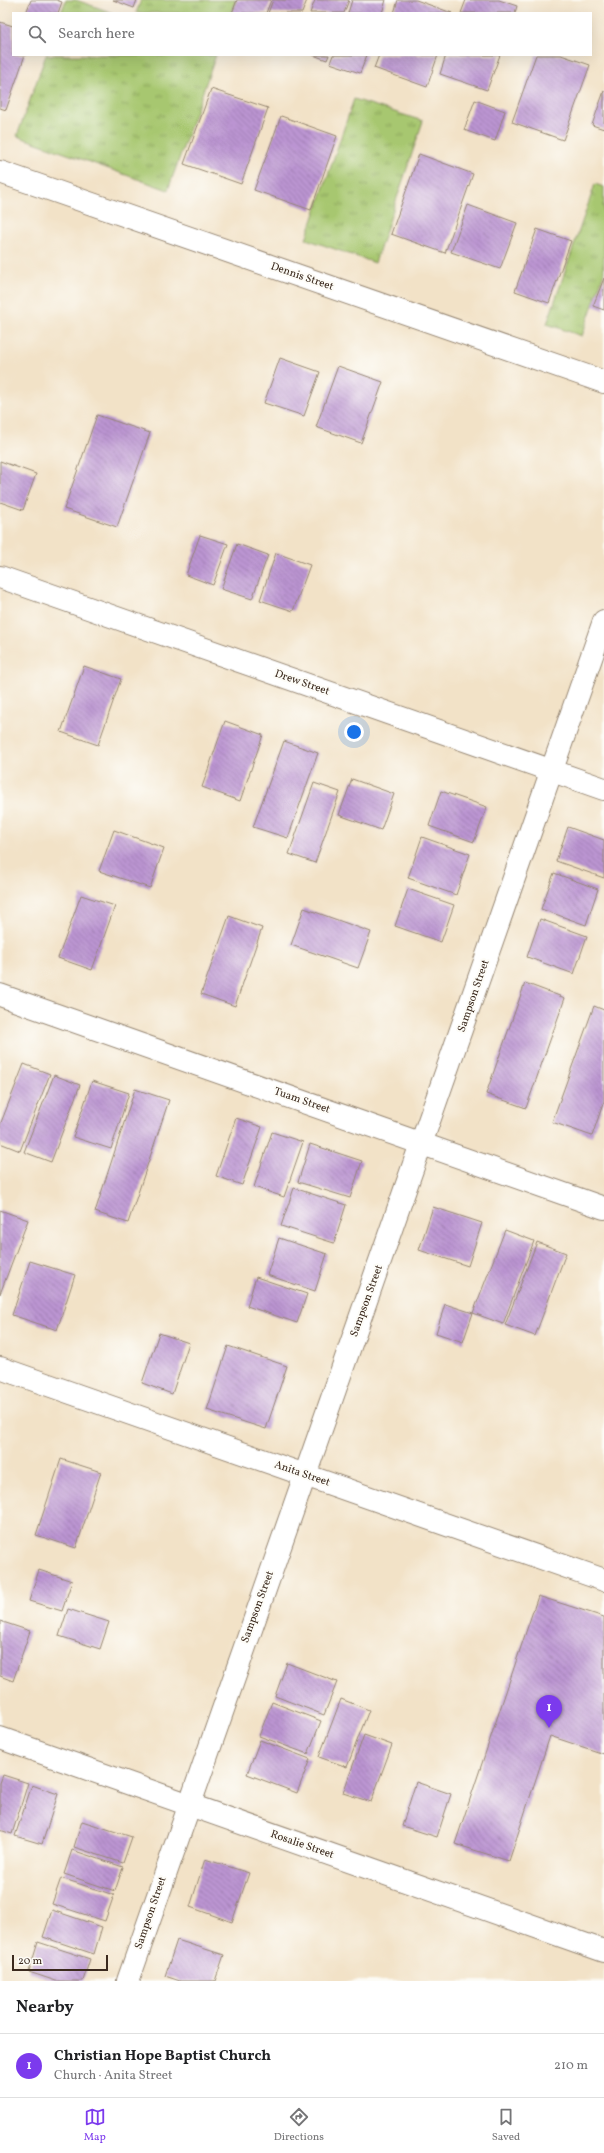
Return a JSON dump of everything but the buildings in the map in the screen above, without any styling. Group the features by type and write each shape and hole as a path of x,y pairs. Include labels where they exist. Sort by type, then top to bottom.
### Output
{"street":[{"name":"Dennis Street","path":"0,172 604,382"},
{"name":"Drew Street","path":"0,577 604,789"},
{"name":"Sampson Street","path":"128,1981 188,1805 422,1144 604,621"},
{"name":"Tuam Street","path":"0,995 604,1208"},
{"name":"Anita Street","path":"0,1368 604,1580"},
{"name":"Rosalie Street","path":"0,1738 604,1951"}],"green space":[{"path":"66,0 76,0 110,12 61,12"},
{"path":"141,0 236,0 231,12 136,12"},
{"path":"46,56 216,56 168,190 17,136"},
{"path":"354,99 423,121 375,263 306,239"},
{"path":"595,184 604,187 604,273 582,336 547,324"}],"place":[{"name":"Christian Hope Baptist Church","path":"549,1728"}]}
